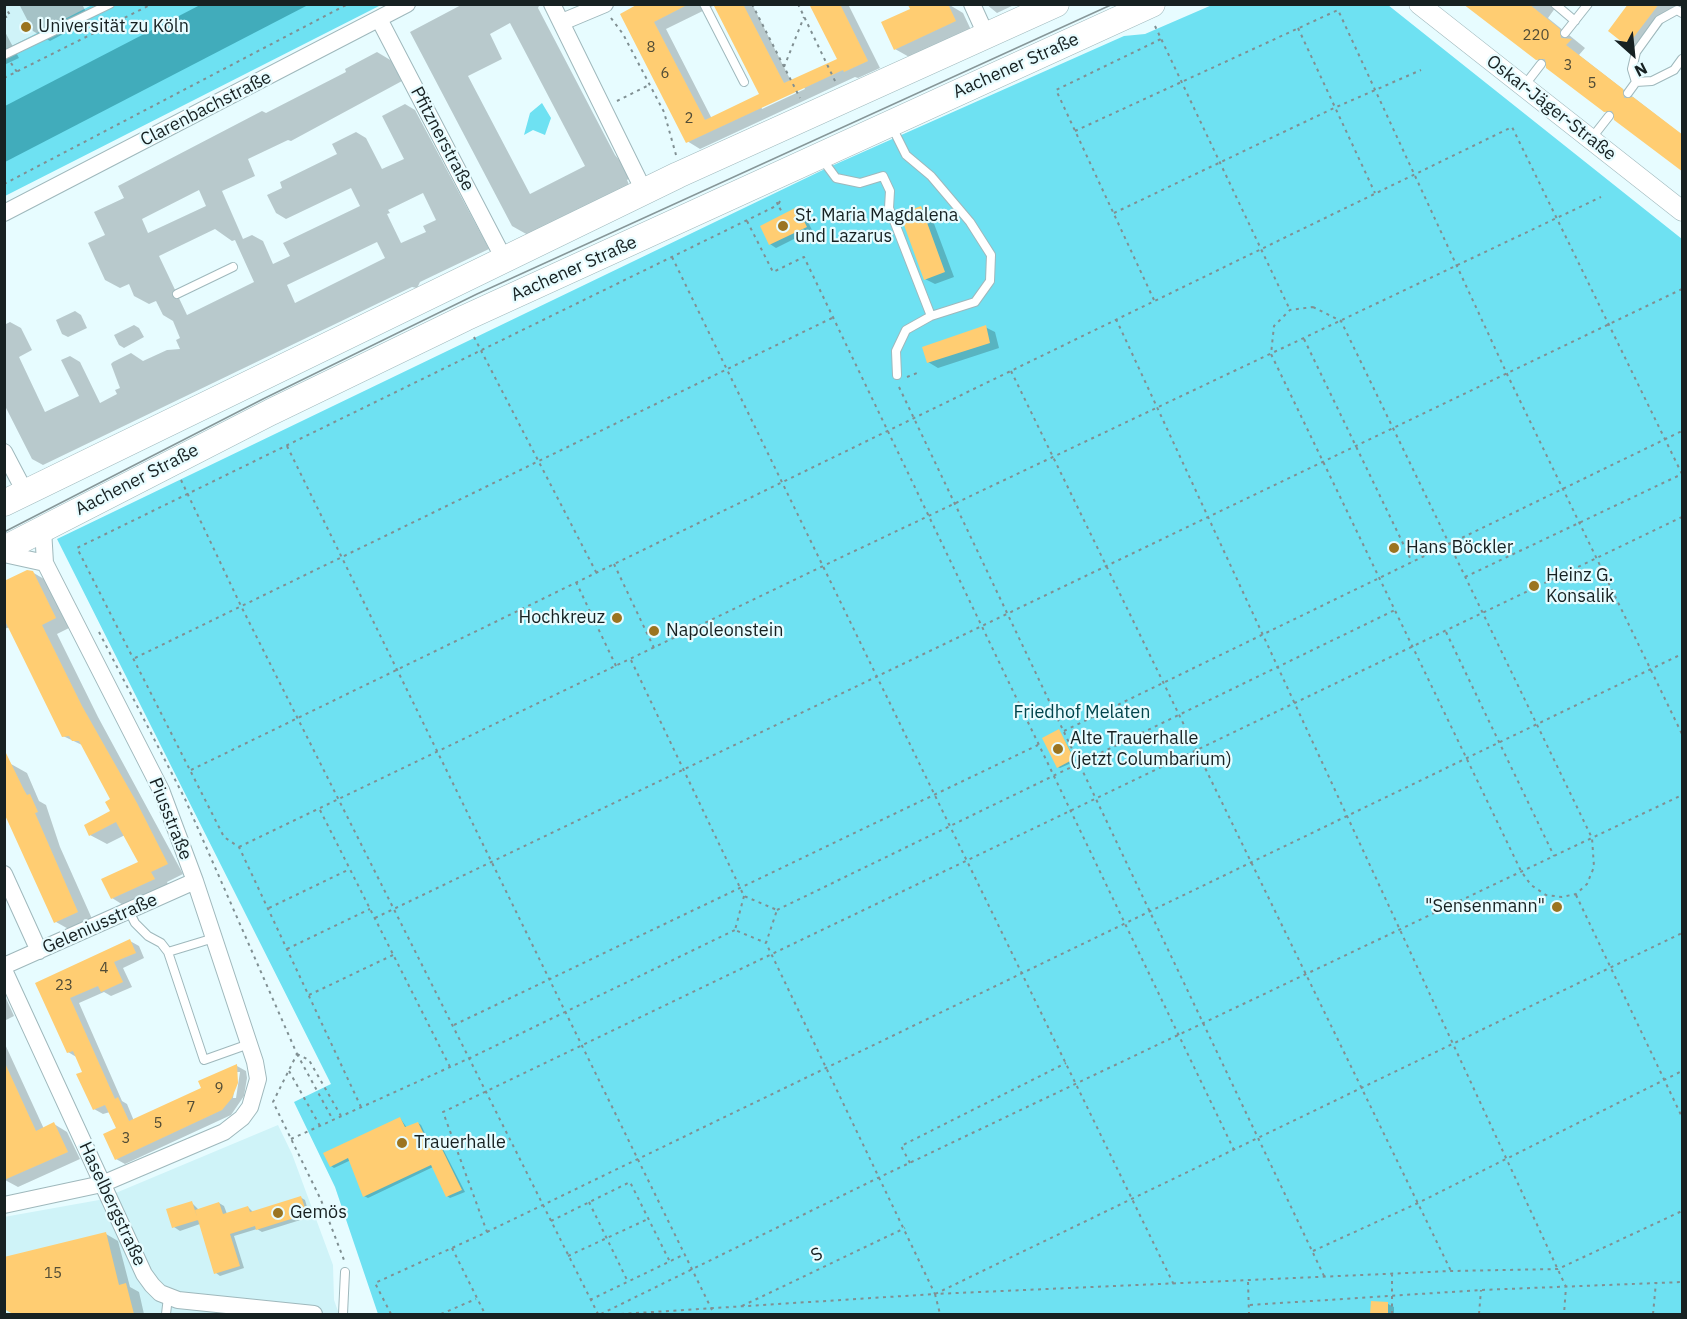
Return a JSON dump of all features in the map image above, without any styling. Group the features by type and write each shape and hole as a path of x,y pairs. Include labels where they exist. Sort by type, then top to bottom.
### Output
{"main road":[{"name":"Aachener Straße","path":"15,497 644,191 1056,4"},
{"name":"Aachener Straße","path":"4,549 271,412 465,318 890,124 1153,13"}],"street":[{"name":"Clarenbachstraße","path":"4,213 407,4"},
{"path":"552,4 644,191"},
{"path":"972,4 987,37"},
{"name":"Oskar-Jäger-Straße","path":"1419,4 1683,211"},
{"path":"562,22 604,5"},
{"name":"Pfitznerstraße","path":"379,19 504,260"},
{"path":"5,455 15,497"},
{"name":"Piusstraße","path":"42,529 45,563 161,790 195,881 257,1070 258,1088 246,1113 224,1132 102,1184"},
{"path":"4,554 45,563"},
{"path":"4,874 39,951"},
{"name":"Geleniusstraße","path":"4,968 195,881"},
{"name":"Haselbergstraße","path":"4,968 144,1274 152,1285 168,1297"},
{"path":"5,1202 102,1184"},
{"path":"168,1297 314,1314"}],"lane":[{"path":"4,55 110,4"},
{"path":"704,4 744,82"},
{"path":"1555,4 1575,21"},
{"path":"1565,33 1588,4"},
{"path":"1636,82 1632,69 1636,51 1659,20 1678,9"},
{"path":"1636,82 1652,81 1674,70 1683,59"},
{"path":"1524,86 1541,64"},
{"path":"1628,93 1636,82"},
{"path":"1591,139 1609,116"},
{"path":"890,124 906,155 931,176 970,222 991,255 990,281 975,302 931,316 906,330 896,351 897,375"},
{"path":"820,156 836,178 860,183 883,176 890,191 889,208 931,316"},
{"path":"177,294 233,267"},
{"path":"129,911 135,923 148,936 161,943 168,952 204,1060 249,1044"},
{"path":"168,952 214,938"},
{"path":"343,1314 345,1272"},
{"path":"166,1314 168,1297"}],"path":[{"path":"4,78 152,4"},
{"path":"4,184 348,4"},
{"path":"752,4 808,117"},
{"path":"798,4 843,101"},
{"path":"4,5 10,15 4,18"},
{"path":"604,5 623,34 664,112 675,145 678,175"},
{"path":"1075,131 1338,10 1507,374 1683,734"},
{"path":"1153,13 1161,39 1181,83 1290,310"},
{"path":"784,67 804,16"},
{"path":"1299,28 1375,193"},
{"path":"1154,301 1056,90 1161,39"},
{"path":"1113,213 1421,70"},
{"path":"603,107 649,84"},
{"path":"191,770 1512,127 1683,474 1465,577"},
{"path":"766,180 783,214"},
{"path":"239,847 823,566 1601,197"},
{"path":"361,1107 239,847 224,837 77,548 747,221 778,205 780,201"},
{"path":"747,221 773,273 804,257 1235,1150"},
{"path":"672,257 1174,1285"},
{"path":"375,918 1683,290"},
{"path":"1313,307 1341,321 1592,838 1594,867 1587,885 1576,894 1562,897 1546,895 1531,885 1521,871 1271,354 1274,326 1290,310 1313,307"},
{"path":"134,658 834,317"},
{"path":"465,318 596,572"},
{"path":"1116,319 1558,1269 1566,1287 1564,1314"},
{"path":"1304,339 1412,562"},
{"path":"1011,371 1451,1271"},
{"path":"897,375 896,381 1324,1278"},
{"path":"1064,731 1683,431"},
{"path":"286,446 712,1310"},
{"path":"188,494 338,800 454,1025 541,1206 599,1314 880,1177 1307,976 1683,795"},
{"path":"487,1232 443,1112 583,1047 1683,517"},
{"path":"614,564 654,648"},
{"path":"576,582 616,666"},
{"path":"766,943 777,910 1395,610"},
{"path":"1446,632 1554,856"},
{"path":"391,1314 375,1283 487,1232 1683,654"},
{"path":"631,660 744,896 777,910"},
{"path":"454,1025 1038,744"},
{"path":"320,809 450,1067"},
{"path":"268,908 350,869"},
{"path":"1576,894 1683,1117"},
{"path":"735,930 744,896"},
{"path":"287,949 370,909"},
{"path":"291,1139 470,1058 565,1010 735,930 766,943 935,1294 941,1314 934,1314"},
{"path":"935,1294 1683,933"},
{"path":"308,995 393,955"},
{"path":"333,1120 297,1053 309,1060 341,1116"},
{"path":"910,1163 901,1146 1066,1064"},
{"path":"289,1070 320,1126"},
{"path":"1312,1251 1418,1203 1683,1071"},
{"path":"273,1102 321,1200 344,1259 345,1272"},
{"path":"549,1221 630,1182 670,1262"},
{"path":"589,1202 628,1282"},
{"path":"621,1314 935,1294 1248,1282 1451,1271 1558,1269 1683,1211"},
{"path":"568,1256 648,1219"},
{"name":"S","path":"740,1307 904,1228"},
{"path":"452,1248 485,1314"},
{"path":"590,1300 685,1254"},
{"path":"1392,1274 1392,1314"},
{"path":"1248,1282 1249,1314"},
{"path":"1653,1314 1656,1282"},
{"path":"1250,1305 1480,1290 1683,1282"},
{"path":"1479,1314 1480,1290"},
{"path":"441,1314 477,1299"}],"shaded area":[{"path":"202,4 308,5 5,162 5,106"},
{"name":"Universität zu Köln","path":"5,5 92,5 5,50"},
{"path":"278,1125 292,1154 333,1265 334,1300 339,1314 5,1314 4,1217 99,1200"}],"green space":[{"path":"92,5 381,5 5,196 4,50"},
{"name":"Friedhof Melaten","path":"1212,5 1388,5 1682,239 1682,1314 378,1314 335,1187 294,1102 331,1084 57,539 827,168 1124,36 1145,34"},
{"path":"542,103 551,118 545,135 533,130 524,135 530,113"}],"building":[{"path":"638,4 689,4 654,22 705,120 759,94 713,4 743,4 784,83 837,59 809,4 840,4 868,61 844,72 843,70 686,143 620,14"},
{"path":"948,4 956,21 894,50 881,22 910,9 908,5"},
{"path":"1463,4 1529,4 1560,29 1561,38 1572,39 1566,45 1623,89 1624,98 1633,97 1683,135 1683,172 1614,120 1612,111 1604,112 1546,68 1545,59 1536,60"},
{"path":"1628,4 1659,4 1627,46 1608,31"},
{"path":"921,206 945,272 924,280 900,214"},
{"name":"St. Maria Magdalena und Lazarus","path":"797,207 807,227 769,245 760,226"},
{"path":"986,325 990,343 927,363 922,347"},
{"path":"27,570 33,571 56,618 42,625 82,706 137,803 168,864 151,872 155,879 111,899 101,879 138,862 116,822 89,836 84,825 110,811 105,802 110,799 79,741 72,741 69,736 62,737 4,619 4,581"},
{"name":"Alte Trauerhalle (jetzt Columbarium)","path":"1059,729 1074,759 1057,768 1042,738"},
{"path":"4,749 24,790 27,795 30,794 38,812 35,813 78,912 54,923 4,813"},
{"path":"130,939 136,953 114,962 123,982 101,992 98,986 70,998 115,1099 118,1097 129,1121 201,1088 198,1081 237,1064 238,1083 232,1098 222,1110 115,1160 103,1134 116,1128 105,1105 93,1110 76,1074 82,1072 73,1051 67,1053 35,983"},
{"path":"4,1061 36,1131 54,1122 68,1152 4,1180"},
{"path":"400,1117 405,1127 418,1122 431,1149 440,1145 462,1190 446,1197 431,1165 363,1197 348,1158 330,1167 323,1153"},
{"path":"301,1196 307,1214 256,1230 255,1226 230,1234 240,1266 214,1274 195,1210 219,1202 223,1214 248,1206 250,1212"},
{"path":"192,1201 198,1220 172,1228 166,1209"},
{"path":"106,1232 119,1285 126,1283 134,1314 13,1314 4,1309 4,1257"},
{"path":"1371,1301 1388,1302 1388,1314 1370,1314"}],"tram line":[{"path":"4,532 263,399 477,294 1113,4"}],"place":[{"name":"Universität zu Köln","path":"26,27"},
{"name":"St. Maria Magdalena und Lazarus","path":"783,226"},
{"name":"Hans Böckler","path":"1394,548"},
{"name":"Heinz G. Konsalik","path":"1534,586"},
{"name":"Hochkreuz","path":"617,618"},
{"name":"Napoleonstein","path":"654,631"},
{"name":"Alte Trauerhalle (jetzt Columbarium)","path":"1058,749"},
{"name":"\"Sensenmann\"","path":"1557,907"},
{"name":"Trauerhalle","path":"402,1143"},
{"name":"Gemös","path":"278,1213"}]}
